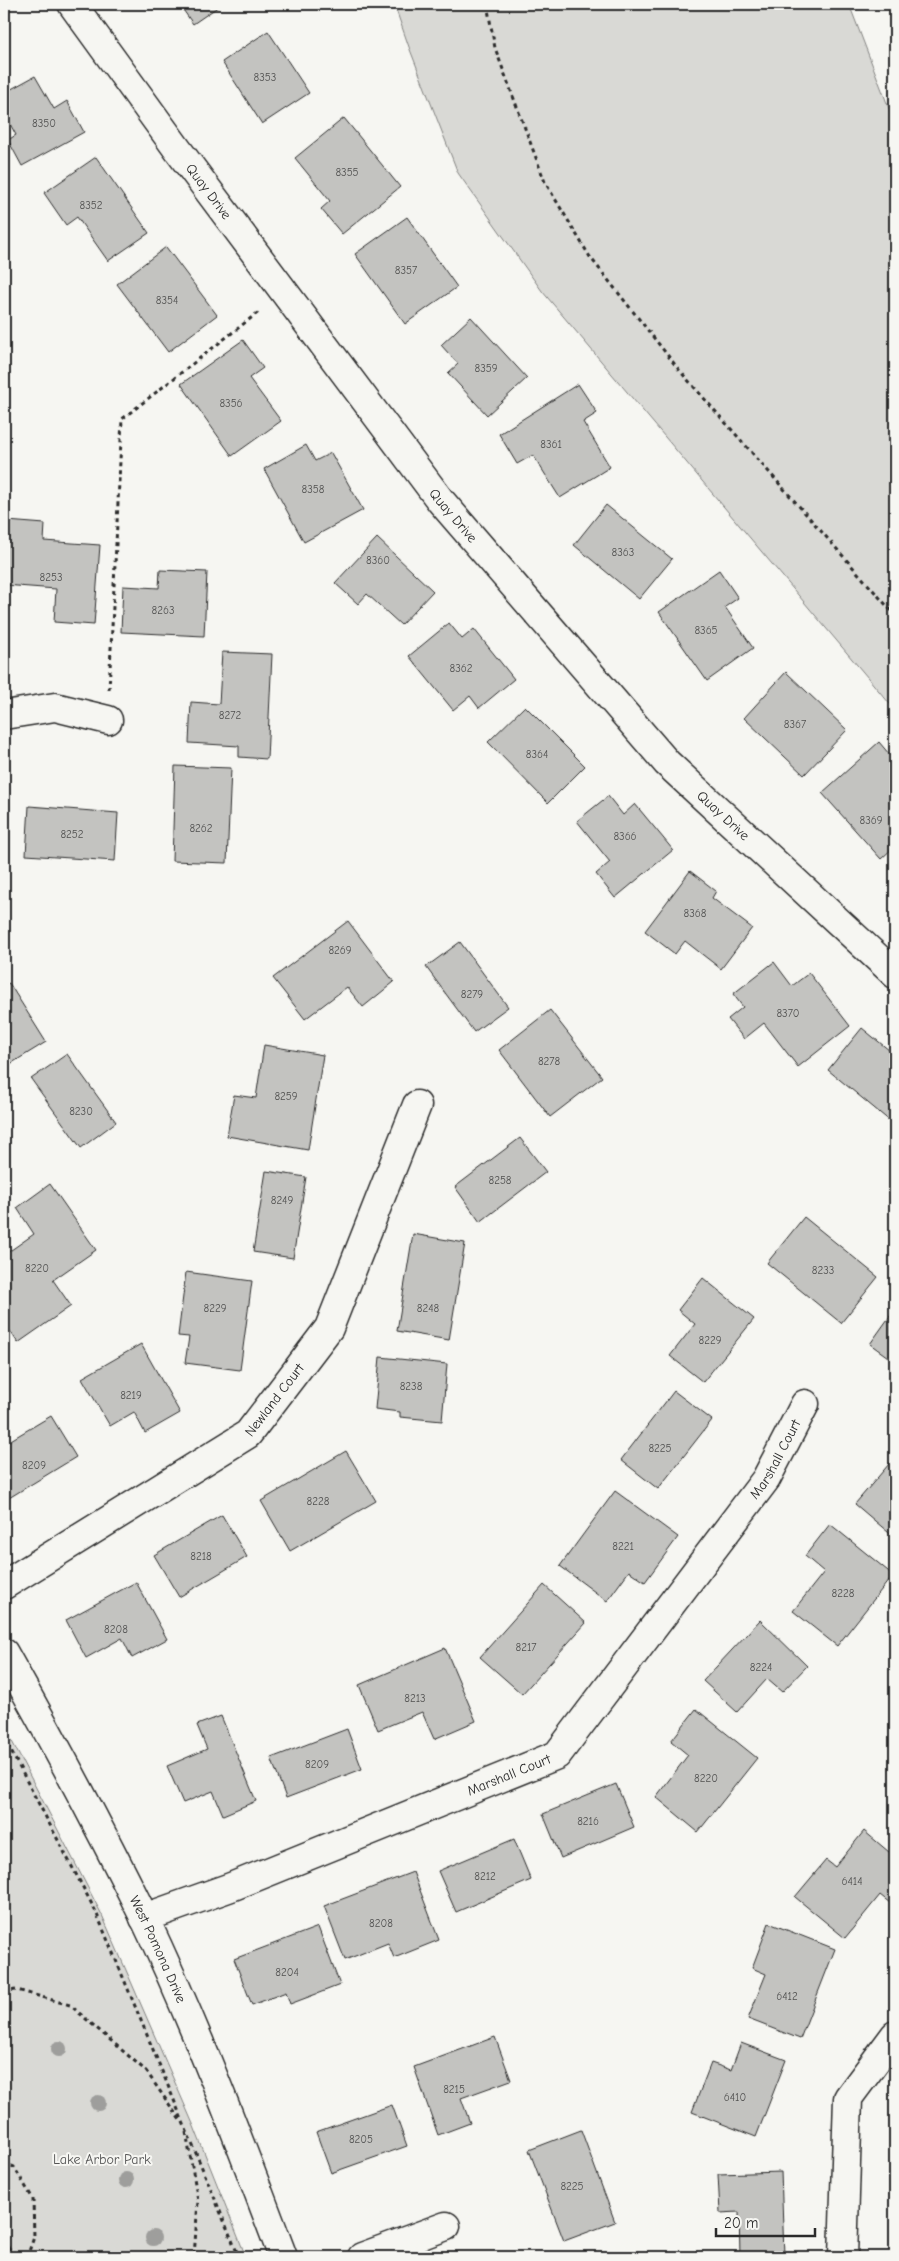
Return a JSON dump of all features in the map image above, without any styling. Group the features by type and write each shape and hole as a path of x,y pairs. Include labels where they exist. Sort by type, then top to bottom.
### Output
{"street":[{"name":"Quay Drive","path":"72,4 178,150 440,500 667,763 895,974"},
{"path":"4,715 55,707 108,720"},
{"name":"Newland Court","path":"4,1585 248,1434 330,1328 417,1105"},
{"name":"Marshall Court","path":"144,1918 231,1887 557,1755 766,1479 805,1404"},
{"name":"West Pomona Drive","path":"4,1653 64,1760 144,1918 224,2101 283,2257"},
{"path":"843,2257 848,2098 895,2035"},
{"path":"362,2257 446,2226"}],"path":[{"path":"487,4 496,48 545,182 590,258 680,371 895,615"},
{"path":"108,720 122,419 284,292"},
{"path":"4,1738 96,1912 239,2257"},
{"path":"4,1991 17,1990 70,2005 146,2071 184,2126 198,2201 194,2257"},
{"path":"4,2163 14,2167 33,2199 34,2236 27,2257"},
{"path":"4,2239 14,2257"}],"green space":[{"path":"394,4 849,4 895,124 895,710 542,291 458,173"},
{"name":"Lake Arbor Park","path":"4,1726 102,1915 193,2124 246,2257 4,2257"}],"building":[{"path":"179,4 222,4 193,24"},
{"path":"268,31 309,93 262,124 222,62"},
{"path":"35,76 54,109 67,101 84,132 22,166 8,140 16,135 4,113 4,93"},
{"path":"344,118 400,187 342,234 321,209 330,201 295,158"},
{"path":"96,157 149,233 108,261 77,217 66,225 44,193"},
{"path":"407,217 457,287 405,324 355,254"},
{"path":"166,247 217,315 168,352 117,284"},
{"path":"471,317 527,378 487,415 448,373 458,364 441,345"},
{"path":"243,340 263,368 249,378 281,421 232,456 181,384"},
{"path":"578,384 597,413 583,422 610,467 560,498 533,455 517,464 499,434"},
{"path":"306,445 315,461 331,453 363,510 304,542 264,469"},
{"path":"606,505 672,559 639,599 574,545"},
{"path":"7,521 45,524 44,541 100,545 94,625 54,622 56,589 4,585"},
{"path":"377,538 433,591 401,625 367,594 358,604 335,583"},
{"path":"160,570 207,572 204,636 121,632 123,586 159,588"},
{"path":"719,570 738,598 725,607 753,648 707,681 659,612"},
{"path":"449,623 462,639 474,629 514,679 479,708 470,696 453,710 409,656"},
{"path":"222,652 272,654 267,759 239,757 239,746 189,743 191,702 219,704"},
{"path":"786,672 847,730 804,775 744,718"},
{"path":"525,706 585,766 548,803 488,742"},
{"path":"879,742 895,761 895,774 893,776 895,779 895,846 881,859 822,793"},
{"path":"175,766 231,768 227,863 172,861"},
{"path":"608,796 623,815 635,804 673,850 615,898 596,874 610,862 577,821"},
{"path":"29,806 118,813 115,861 26,855"},
{"path":"690,871 716,891 712,898 752,928 721,969 685,941 675,954 645,931"},
{"path":"348,921 394,982 363,1007 347,987 305,1019 273,978"},
{"path":"460,942 508,1007 474,1032 426,967"},
{"path":"774,962 792,986 809,973 850,1026 798,1067 764,1023 744,1039 728,1019 743,1007 733,994"},
{"path":"9,983 46,1042 7,1066 4,1061 4,986"},
{"path":"550,1010 602,1077 550,1117 499,1050"},
{"path":"862,1028 895,1055 895,1116 891,1122 828,1070"},
{"path":"264,1045 323,1055 308,1150 227,1136 234,1095 256,1098"},
{"path":"67,1054 116,1122 81,1148 31,1079"},
{"path":"520,1138 546,1172 480,1222 455,1187"},
{"path":"266,1171 306,1177 293,1258 253,1252"},
{"path":"50,1184 96,1250 53,1280 71,1306 18,1343 4,1322 4,1255 34,1234 17,1208"},
{"path":"804,1217 878,1277 841,1323 767,1263"},
{"path":"413,1234 465,1243 449,1340 397,1331"},
{"path":"186,1272 252,1281 240,1370 185,1363 189,1337 178,1336"},
{"path":"703,1278 754,1319 703,1382 670,1356 695,1324 678,1310"},
{"path":"895,1309 895,1362 870,1344"},
{"path":"141,1344 180,1413 145,1433 134,1412 110,1426 82,1378"},
{"path":"380,1357 447,1364 442,1421 400,1417 400,1412 375,1409"},
{"path":"674,1391 712,1420 658,1489 621,1460"},
{"path":"51,1416 76,1457 4,1501 4,1444"},
{"path":"346,1451 376,1501 290,1551 261,1501"},
{"path":"895,1457 895,1538 855,1504"},
{"path":"615,1491 678,1537 645,1582 629,1571 607,1601 560,1566"},
{"path":"222,1515 247,1557 179,1597 154,1555"},
{"path":"830,1524 893,1575 837,1646 793,1611 824,1572 805,1556"},
{"path":"136,1582 167,1639 132,1658 122,1638 86,1658 66,1620"},
{"path":"544,1585 586,1623 522,1694 480,1657"},
{"path":"760,1620 807,1666 782,1692 767,1679 737,1712 703,1681"},
{"path":"445,1648 476,1721 434,1739 422,1712 378,1730 359,1685"},
{"path":"696,1709 757,1758 698,1832 656,1797 688,1755 671,1741"},
{"path":"221,1716 256,1801 223,1815 213,1791 183,1803 167,1766 207,1749 197,1725"},
{"path":"347,1729 362,1769 286,1798 271,1758"},
{"path":"616,1784 634,1827 561,1858 543,1814"},
{"path":"864,1831 895,1857 895,1907 880,1895 845,1938 795,1897 826,1860 835,1867"},
{"path":"514,1839 531,1880 456,1912 438,1871"},
{"path":"413,1872 439,1940 394,1958 388,1943 345,1960 324,1906"},
{"path":"769,1923 835,1949 800,2039 748,2019 766,1974 752,1968"},
{"path":"318,1927 340,1985 290,2004 286,1992 252,2005 234,1959"},
{"path":"495,2037 511,2080 461,2098 470,2123 438,2135 414,2067"},
{"path":"741,2043 786,2060 756,2137 692,2112 711,2063 731,2070"},
{"path":"392,2105 407,2146 331,2173 316,2132"},
{"path":"581,2130 615,2222 564,2241 529,2150"},
{"path":"781,2172 784,2255 740,2256 739,2212 720,2213 718,2174"}]}
